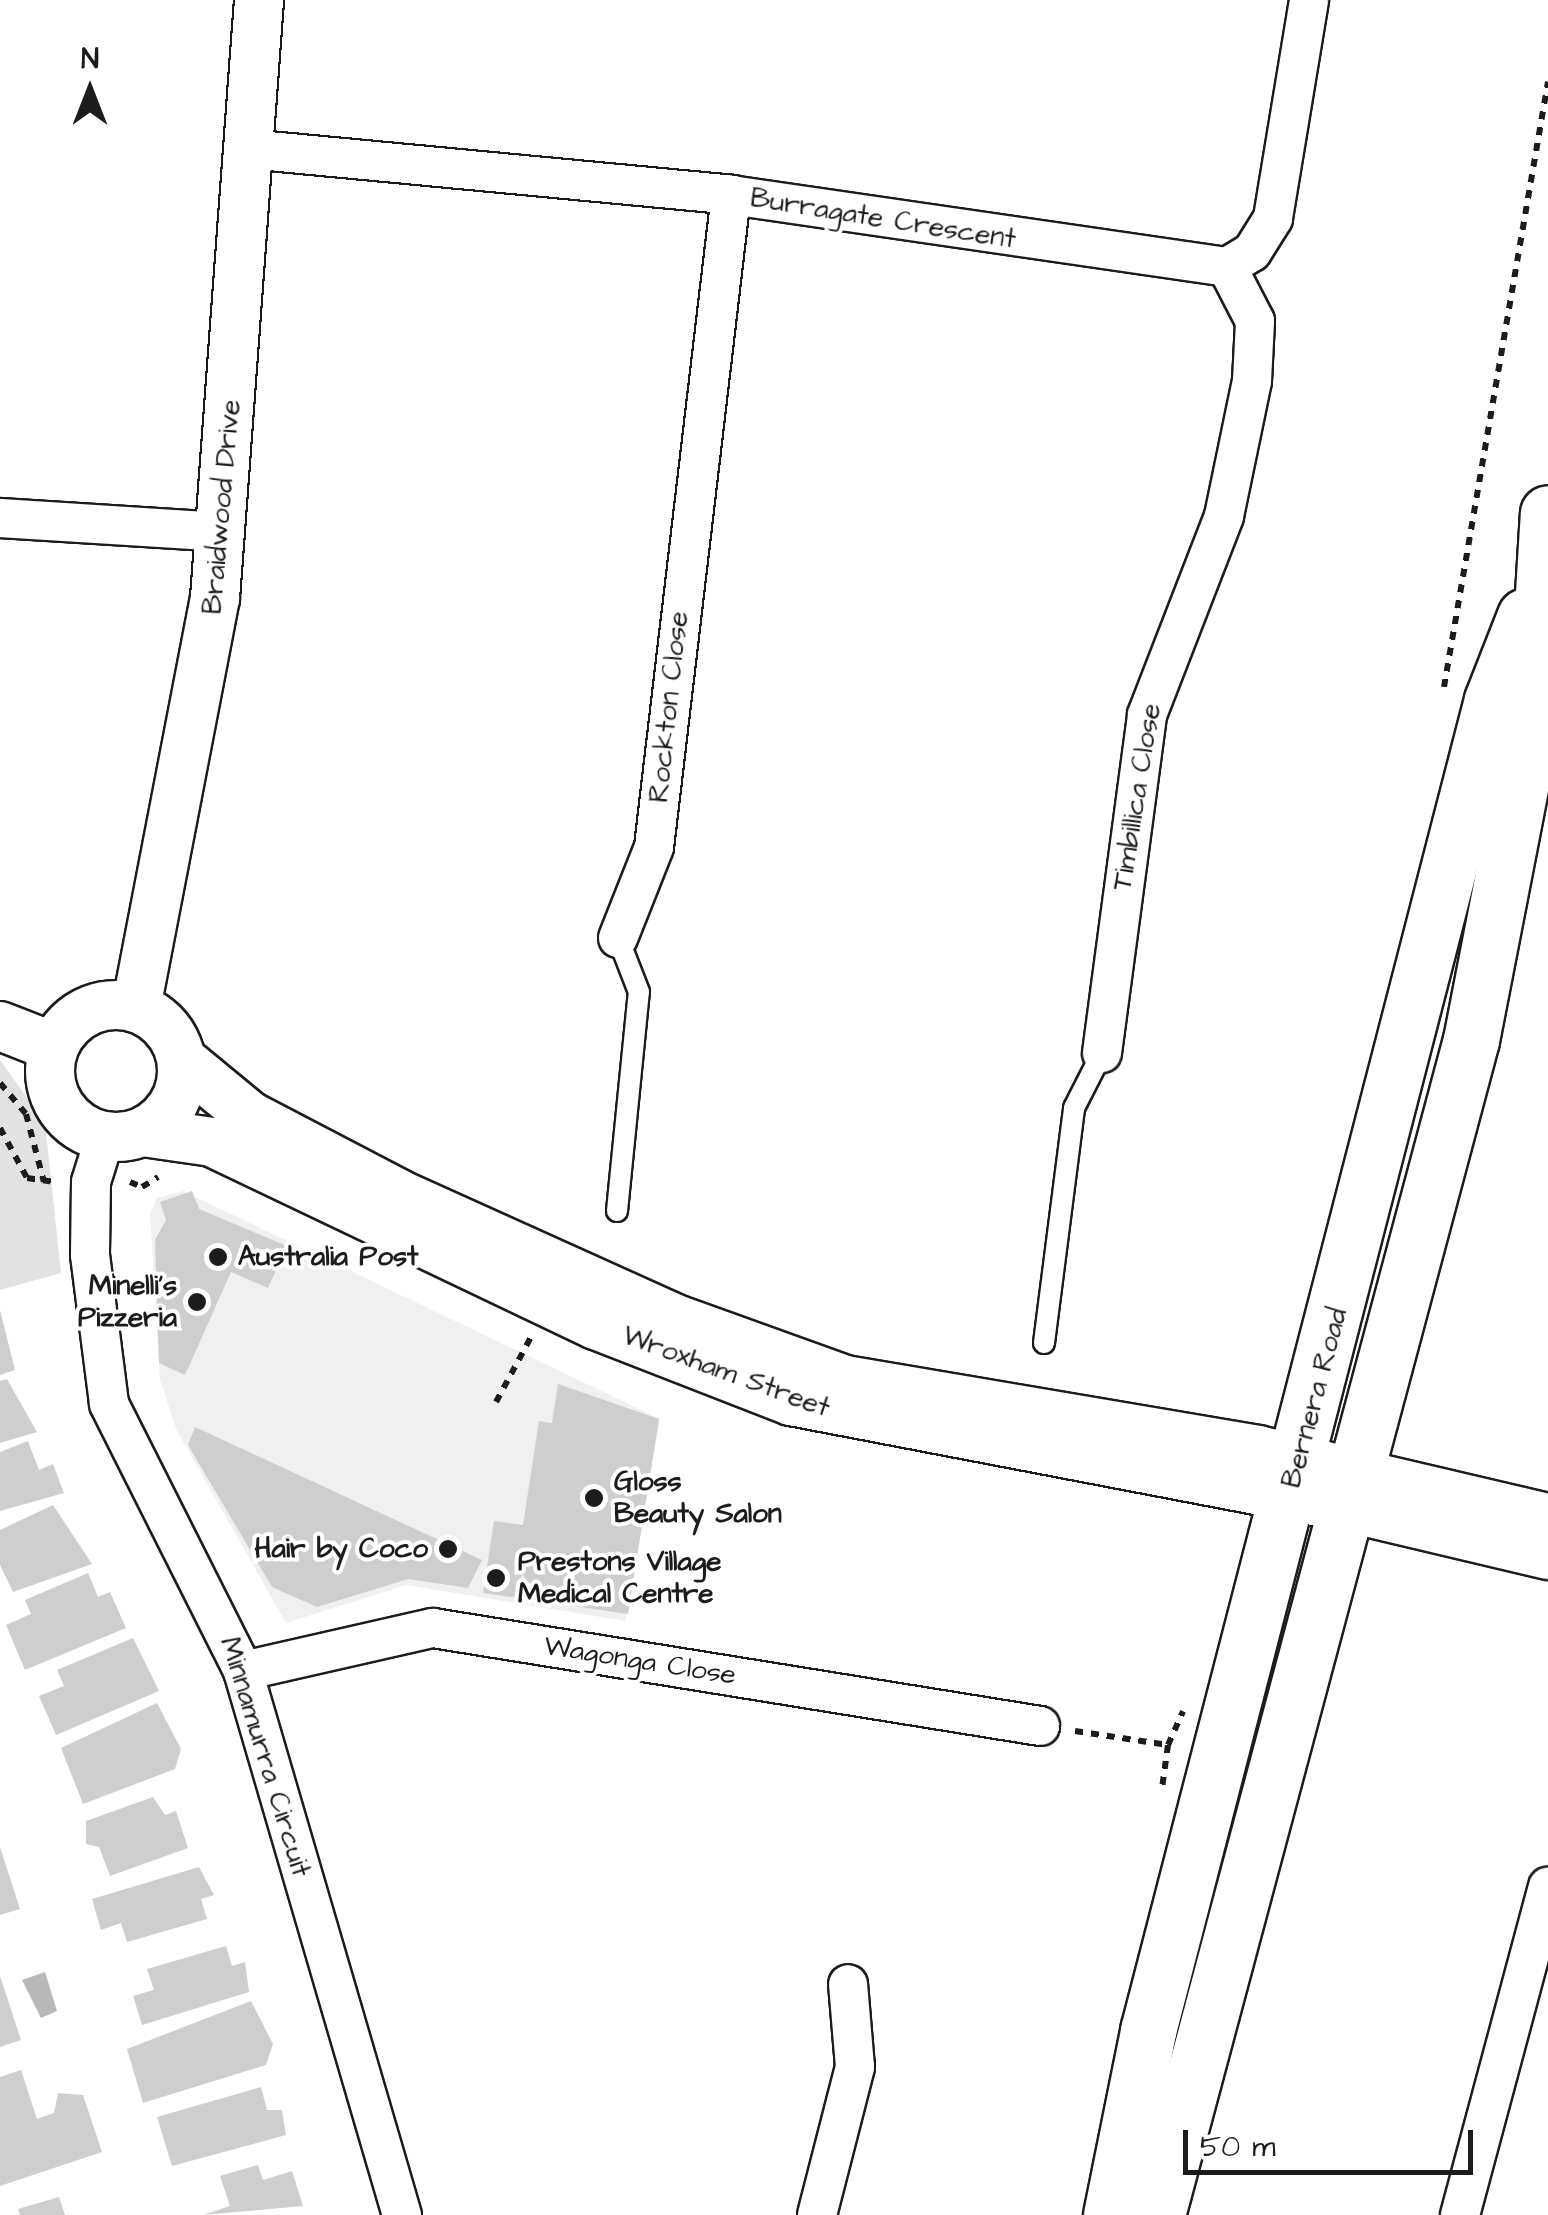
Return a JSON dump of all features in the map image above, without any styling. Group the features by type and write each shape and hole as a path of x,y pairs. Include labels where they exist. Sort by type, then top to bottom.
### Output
{"main road":[{"name":"Bernera Road","path":"1157,2215 1350,1489 1510,860 1536,707 1537,585 1548,513"},
{"name":"Bernera Road","path":"1110,2215 1148,2031 1492,700 1537,585"}],"street":[{"name":"Braidwood Drive","path":"136,1008 200,691 222,532 258,0"},
{"path":"1227,267 1252,252 1273,218 1309,0"},
{"name":"Burragate Crescent","path":"248,149 732,195 1227,267"},
{"name":"Rockton Close","path":"618,938 654,848 732,195"},
{"name":"Timbillica Close","path":"1102,1053 1147,715 1224,516 1250,397 1255,322 1227,267"},
{"path":"0,518 222,532"},
{"path":"136,1008 166,1028 182,1060 174,1103 124,1134 56,1101 54,1047 82,1014 136,1008"},
{"path":"0,1026 54,1047"},
{"name":"Wroxham Street","path":"182,1060 250,1116 399,1194 800,1365 900,1395 1350,1489"},
{"name":"Wroxham Street","path":"124,1134 212,1142 596,1325 791,1401 1294,1477"},
{"name":"Minnamurra Circuit","path":"124,1134 91,1182 90,1255 102,1374 118,1430 202,1574 244,1671 402,2215"},
{"path":"1350,1489 1548,1518"},
{"path":"1350,1489 1548,1556"},
{"name":"Wagonga Close","path":"244,1671 433,1628 1040,1726"},
{"path":"1460,2215 1548,1887"},
{"path":"817,2215 855,2067 848,1984"}],"lane":[{"name":"Rockton Close","path":"617,1211 639,992 618,938"},
{"name":"Timbillica Close","path":"1044,1343 1074,1108 1102,1053"}],"path":[{"path":"0,1082 26,1114 44,1182 27,1178 0,1128"},
{"path":"496,1402 525,1350"},
{"path":"1040,1726 1168,1745 1160,1779 1168,1808"}],"shaded area":[{"path":"0,1060 45,1123 61,1273 0,1290"},
{"path":"183,1191 660,1419 625,1621 406,1585 286,1623 176,1429 160,1379 150,1214 157,1198"},
{"path":"45,1972 57,2011 41,2018 22,1980"}],"building":[{"path":"192,1191 199,1209 287,1246 268,1288 231,1272 185,1375 159,1363 155,1240 166,1220 160,1202"},
{"path":"0,1310 15,1370 0,1375"},
{"path":"7,1379 37,1432 0,1443 0,1381"},
{"path":"558,1384 659,1419 628,1614 483,1593 494,1521 523,1525 539,1421 552,1423"},
{"path":"195,1427 482,1560 468,1588 408,1579 317,1607 272,1587 188,1445"},
{"path":"28,1441 39,1470 53,1464 64,1493 0,1511 0,1452"},
{"path":"53,1505 92,1564 13,1592 0,1565 0,1530"},
{"path":"88,1573 98,1597 110,1592 126,1628 25,1670 6,1625 31,1614 25,1600"},
{"path":"133,1638 159,1691 56,1735 39,1696 64,1686 57,1670"},
{"path":"157,1703 181,1749 175,1769 83,1804 61,1748"},
{"path":"153,1797 165,1815 176,1811 188,1848 110,1876 99,1847 86,1844 86,1821"},
{"path":"0,1847 20,1909 0,1915"},
{"path":"199,1867 214,1895 201,1899 207,1919 127,1942 121,1923 101,1930 92,1899"},
{"path":"226,1946 232,1966 245,1962 249,1992 142,2025 133,1996 154,1990 147,1969"},
{"path":"0,1976 21,2040 0,2047"},
{"path":"251,2001 273,2044 266,2065 143,2103 127,2049"},
{"path":"21,2070 37,2119 54,2113 58,2093 83,2095 102,2152 0,2186 0,2077"},
{"path":"261,2087 267,2110 282,2110 286,2135 172,2166 157,2117"},
{"path":"258,2165 263,2180 292,2171 303,2206 203,2215 230,2206 220,2176"},
{"path":"59,2197 65,2215 20,2215 18,2209"}],"place":[{"name":"Australia Post","path":"218,1257"},
{"name":"Minelli's Pizzeria","path":"197,1302"},
{"name":"Gloss Beauty Salon","path":"594,1498"},
{"name":"Hair by Coco","path":"448,1549"},
{"name":"Prestons Village Medical Centre","path":"496,1578"}]}
